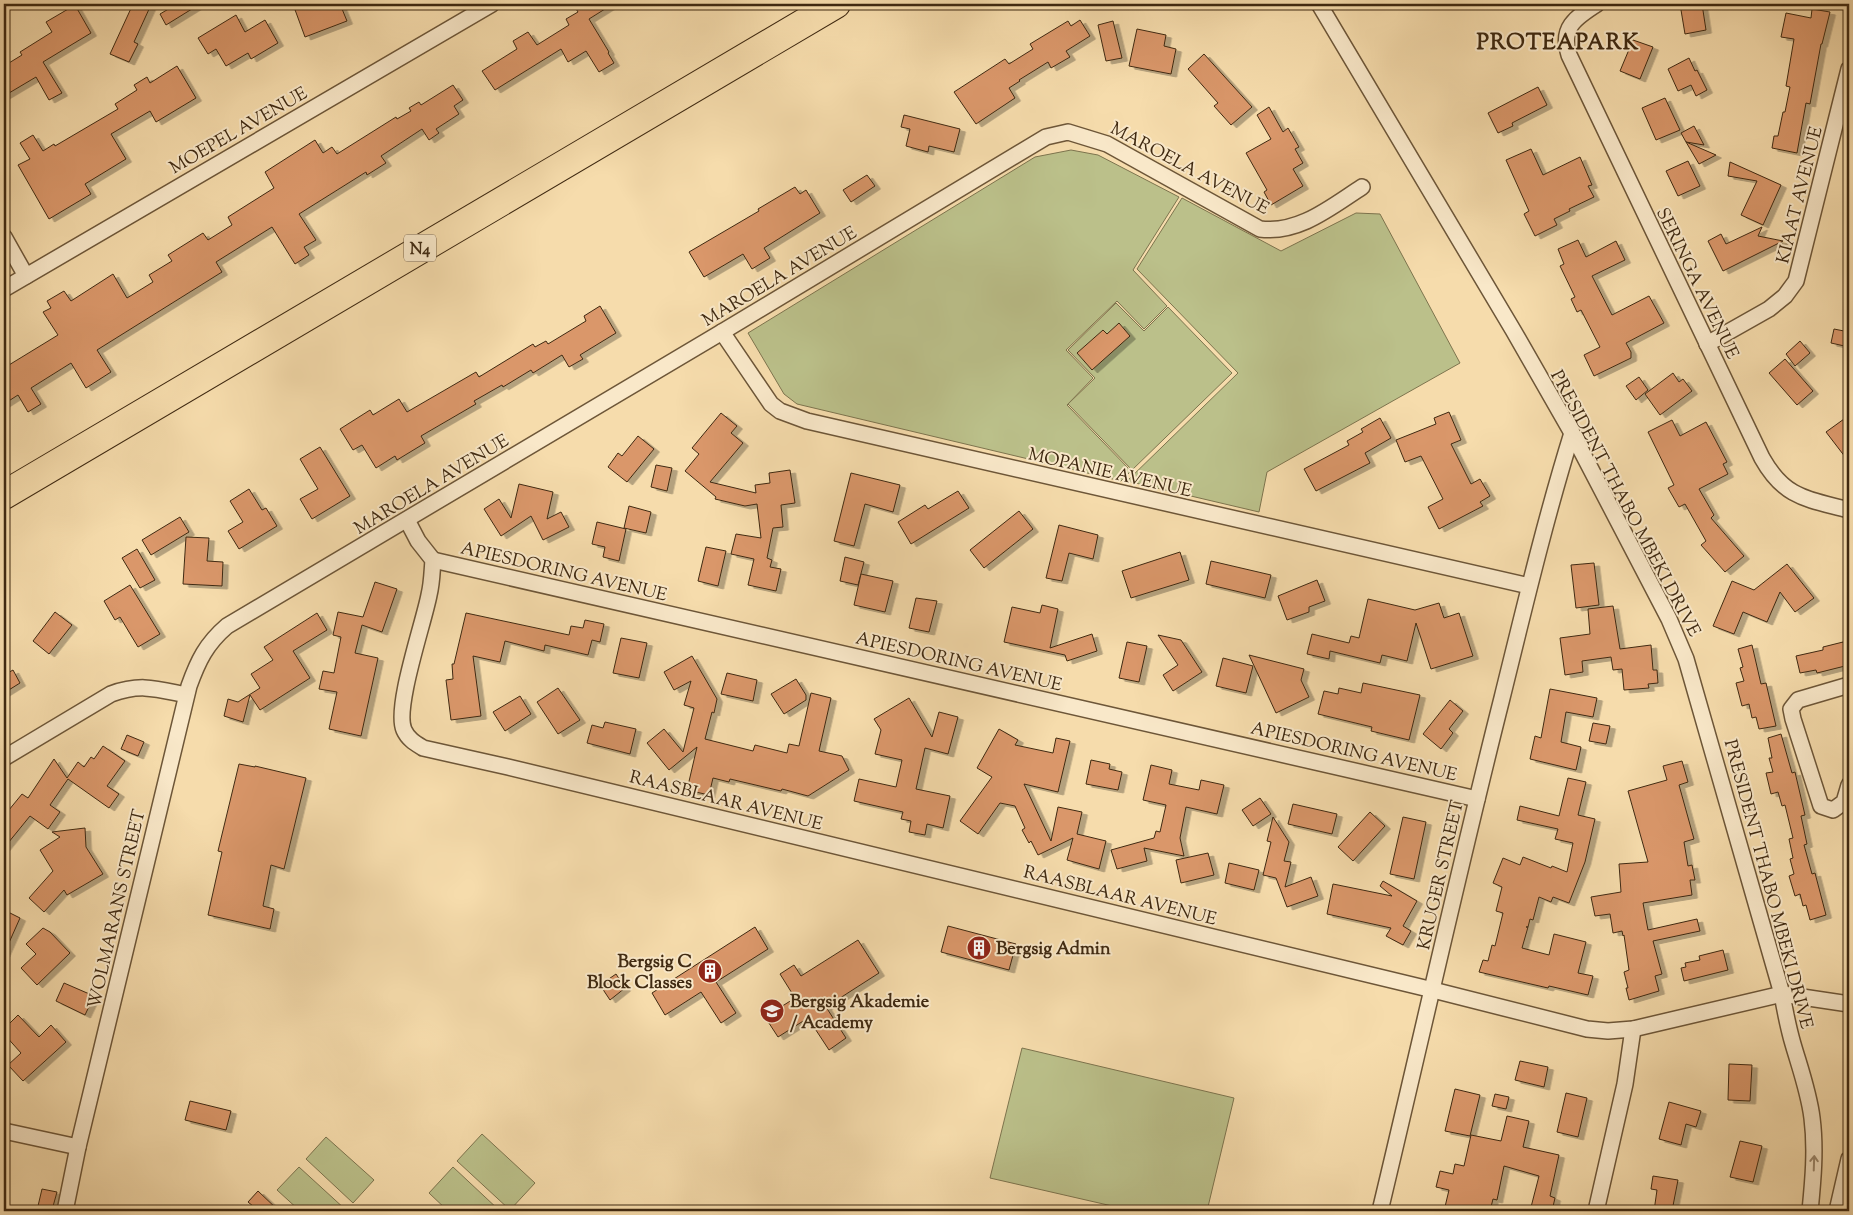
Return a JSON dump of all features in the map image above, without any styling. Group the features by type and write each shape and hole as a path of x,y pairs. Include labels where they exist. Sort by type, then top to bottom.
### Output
{"highway":[{"name":"N4","path":"4,495 836,4"}],"street":[{"name":"MOEPEL AVENUE","path":"4,289 492,4"},
{"name":"PRESIDENT THABO MBEKI DRIVE","path":"1318,4 1572,433 1651,583 1686,659 1782,994 1812,1118 1814,1161 1810,1211"},
{"name":"SERINGA AVENUE","path":"1597,4 1585,11 1569,26 1566,45 1569,55 1762,458 1775,479 1798,496 1849,510"},
{"name":"KIAAT AVENUE","path":"1707,344 1768,309 1784,296 1796,281 1849,70"},
{"name":"MAROELA AVENUE","path":"227,626 1046,137 1068,132 1107,144 1260,229 1273,231 1302,224 1362,187"},
{"path":"4,237 26,276"},
{"name":"MOPANIE AVENUE","path":"722,332 771,404 780,411 798,419 1529,586"},
{"name":"KRUGER STREET","path":"1380,1211 1529,586 1552,496 1572,433"},
{"path":"407,520 418,541 433,560"},
{"name":"RAASBLAAR AVENUE","path":"433,560 430,593 406,685 401,717 403,729 411,741 423,748 1433,990 1587,1029 1608,1031 1633,1029 1782,994 1849,1004"},
{"name":"APIESDORING AVENUE","path":"433,560 1477,799"},
{"name":"WOLMARANS STREET","path":"65,1211 78,1148 186,695 197,664 207,646 227,626"},
{"path":"1849,685 1798,700 1791,708 1822,806 1833,810 1844,802 1849,785"},
{"path":"4,758 111,694 128,688 144,687 186,695"},
{"path":"1596,1211 1625,1084 1633,1029"},
{"path":"4,1131 78,1148"},
{"path":"1837,1211 1849,1159"}],"green space":[{"path":"1071,150 1098,155 1179,197 1133,270 1167,306 1144,329 1117,301 1066,350 1093,378 1067,405 1131,471 1121,481 797,404 784,394 748,333 1035,157"},
{"path":"1182,198 1281,251 1356,213 1380,214 1460,363 1267,472 1259,512 1127,481 1238,373 1137,269"},
{"path":"1116,303 1144,331 1168,307 1232,373 1132,470 1068,404 1095,378 1068,350"},
{"path":"1022,1048 1234,1098 1207,1211 1134,1211 990,1178"},
{"path":"482,1134 535,1183 510,1210 457,1161"},
{"path":"326,1137 374,1180 353,1203 306,1159"},
{"path":"299,1167 346,1211 300,1211 277,1190"},
{"path":"453,1167 500,1211 448,1211 429,1193"}],"building":[{"path":"133,4 142,4 150,7 134,42 138,44 129,62 110,54"},
{"path":"177,4 200,4 166,25 160,14"},
{"path":"302,4 340,4 347,21 305,37 294,7"},
{"path":"573,4 613,4 589,19 614,63 599,72 586,51 568,62 561,49 495,90 482,71 517,49 513,41 528,32 537,45 569,25 566,19 578,12"},
{"path":"1680,4 1702,4 1706,30 1685,34"},
{"path":"75,5 91,33 43,62 62,93 49,100 36,77 4,96 4,66 22,55 20,52 52,32 46,22"},
{"path":"1812,9 1830,12 1821,44 1810,104 1806,103 1797,153 1772,148 1774,136 1778,136 1783,112 1785,112 1790,87 1786,86 1794,39 1781,37 1786,13 1811,18"},
{"path":"236,15 245,32 265,20 278,43 251,59 248,53 226,66 216,49 208,54 198,38"},
{"path":"1080,20 1090,36 1066,51 1070,57 1051,68 1048,62 1019,80 1009,88 1015,98 976,124 954,92 1005,59 1009,64 1033,49 1030,44 1068,21 1071,26"},
{"path":"1113,21 1122,58 1106,61 1098,25"},
{"path":"1137,29 1166,35 1164,46 1176,49 1171,74 1129,66"},
{"path":"1633,40 1653,47 1640,79 1620,71"},
{"path":"1204,54 1252,107 1231,125 1214,106 1218,103 1188,69"},
{"path":"1689,58 1707,90 1696,96 1691,85 1678,91 1668,69"},
{"path":"177,66 196,98 156,122 150,111 111,134 126,159 85,184 91,194 49,219 18,165 30,159 20,143 33,135 43,151 54,144 55,146 118,109 115,104 137,90 134,85 147,77 150,83"},
{"path":"453,85 463,100 454,106 459,114 436,129 439,133 429,140 422,129 381,156 386,163 367,175 366,172 299,214 316,240 304,247 309,255 295,264 272,227 216,262 222,272 97,350 111,372 86,388 71,363 31,388 41,404 28,412 18,395 4,404 4,368 58,335 43,312 51,308 47,301 64,291 71,301 113,274 127,298 153,282 149,275 172,261 168,255 203,233 208,240 232,225 228,217 274,188 265,172 315,140 323,153 332,147 337,154 396,117 397,119 411,111 409,108 419,102 421,105"},
{"path":"1538,87 1547,105 1512,123 1513,126 1498,133 1488,113"},
{"path":"1665,98 1680,130 1656,140 1642,108"},
{"path":"1269,107 1283,132 1288,128 1299,147 1295,149 1303,163 1293,169 1303,186 1271,205 1264,192 1267,190 1246,153 1271,139 1257,115"},
{"path":"904,115 960,129 954,152 929,146 928,152 906,146 910,129 901,127"},
{"path":"1694,126 1704,145 1686,142 1681,133"},
{"path":"1686,142 1716,155 1699,164"},
{"path":"1531,149 1543,175 1580,157 1592,185 1588,186 1594,197 1569,209 1570,211 1554,219 1557,225 1535,236 1524,214 1529,211 1506,160"},
{"path":"1688,161 1700,186 1678,196 1666,171"},
{"path":"1730,162 1781,185 1763,225 1741,215 1757,181 1728,176"},
{"path":"867,175 875,186 851,202 843,190"},
{"path":"795,187 800,194 806,190 820,213 764,248 770,258 752,269 743,254 704,277 689,252 759,211 758,209"},
{"path":"1762,227 1758,236 1783,241 1723,271 1708,241 1721,234 1726,244"},
{"path":"1578,240 1586,257 1616,241 1625,260 1592,276 1612,315 1649,296 1664,323 1626,343 1631,352 1631,358 1594,376 1584,355 1600,347 1581,310 1577,312 1571,299 1575,297 1560,266 1564,264 1558,249"},
{"path":"600,306 616,333 580,355 583,359 569,367 562,355 533,373 531,370 503,387 502,385 474,401 476,404 421,436 425,443 397,460 395,456 376,468 362,445 353,450 340,429 370,410 373,415 399,399 407,412 476,372 479,377 533,344 535,347 546,341 548,344 586,321 584,316"},
{"path":"1119,323 1130,336 1092,370 1077,353 1103,330 1107,334"},
{"path":"1834,329 1849,332 1849,347 1831,343"},
{"path":"1800,341 1810,353 1795,366 1786,354"},
{"path":"1785,359 1813,391 1797,405 1769,373"},
{"path":"1673,373 1679,382 1683,379 1692,391 1660,415 1645,394"},
{"path":"1639,377 1648,390 1636,400 1626,386"},
{"path":"1449,412 1461,440 1451,444 1471,484 1480,479 1490,496 1480,502 1483,506 1439,529 1428,507 1443,499 1421,456 1405,462 1396,440 1436,424 1434,418"},
{"path":"721,413 737,426 731,433 743,443 710,482 756,493 755,485 770,483 769,473 790,470 795,503 781,505 783,527 773,528 767,558 772,560 770,567 781,569 776,591 748,585 754,559 731,554 736,534 761,538 757,504 745,506 715,499 716,497 685,471 699,454 692,448"},
{"path":"1380,418 1391,438 1365,453 1370,463 1316,491 1304,469 1349,445 1347,441 1363,432 1361,429"},
{"path":"1844,419 1849,426 1849,462 1826,432"},
{"path":"1672,420 1680,436 1706,422 1727,462 1723,464 1728,474 1699,489 1714,515 1711,518 1744,556 1725,572 1701,545 1706,541 1685,504 1679,507 1668,488 1674,485 1648,432"},
{"path":"638,436 654,449 627,482 608,467 618,453 622,456"},
{"path":"320,447 350,496 312,519 300,499 318,489 300,459"},
{"path":"656,465 672,468 667,491 651,487"},
{"path":"851,473 900,485 893,512 865,504 854,546 834,541"},
{"path":"519,484 553,492 547,519 561,512 569,527 543,540 531,516 501,536 484,509 499,499 511,518"},
{"path":"249,489 262,510 266,508 277,526 239,549 228,531 243,522 230,501"},
{"path":"958,491 969,508 911,544 898,522 925,505 928,509"},
{"path":"629,506 651,512 646,533 624,528"},
{"path":"1019,511 1033,529 984,568 970,550"},
{"path":"180,517 189,532 151,555 142,540"},
{"path":"597,522 626,529 619,561 603,557 605,547 592,544"},
{"path":"1059,525 1098,535 1093,559 1069,553 1062,581 1046,578"},
{"path":"186,537 209,538 207,561 223,562 222,586 183,584"},
{"path":"706,547 726,551 718,586 698,581"},
{"path":"137,549 155,580 140,588 122,558"},
{"path":"1180,552 1189,580 1131,598 1122,571"},
{"path":"845,557 864,562 858,585 840,581"},
{"path":"1211,561 1271,575 1265,598 1206,584"},
{"path":"1594,563 1599,605 1576,608 1571,565"},
{"path":"1787,564 1814,598 1795,612 1780,592 1767,622 1743,612 1734,634 1713,626 1732,581 1754,590"},
{"path":"861,574 893,581 885,612 854,605"},
{"path":"1317,580 1325,601 1309,607 1309,612 1287,620 1278,596"},
{"path":"375,582 397,589 382,632 362,625 355,653 378,658 361,736 329,729 337,692 319,689 323,671 334,673 341,637 333,635 338,612 363,617"},
{"path":"130,585 160,634 138,647 120,617 115,620 104,601"},
{"path":"916,598 937,601 929,632 909,628"},
{"path":"1368,599 1415,610 1439,603 1444,618 1459,613 1473,656 1431,669 1416,623 1407,661 1382,655 1380,663 1330,651 1329,659 1307,654 1312,634 1349,643 1351,636 1359,638"},
{"path":"1042,605 1058,609 1050,648 1092,634 1097,651 1067,661 1065,655 1004,642 1012,607 1040,613"},
{"path":"1613,606 1620,649 1651,645 1653,670 1657,670 1658,683 1648,684 1649,688 1624,690 1622,669 1613,670 1611,657 1582,661 1583,672 1565,675 1560,638 1590,634 1588,609"},
{"path":"55,612 72,625 49,654 33,641"},
{"path":"317,613 327,630 293,651 310,678 260,710 250,695 243,722 224,716 228,699 238,702 260,688 251,674 273,660 264,647"},
{"path":"466,613 569,635 571,626 583,628 585,620 604,624 600,642 592,640 588,655 545,645 544,651 505,641 500,662 473,656 481,716 451,720 446,680 453,679 452,664 454,664"},
{"path":"1158,635 1181,640 1202,672 1173,691 1163,675 1178,665"},
{"path":"621,638 647,643 639,678 613,673"},
{"path":"1127,642 1147,646 1139,682 1119,678"},
{"path":"1843,642 1845,648 1849,647 1849,665 1817,673 1816,670 1800,673 1796,656 1823,650 1823,647"},
{"path":"1752,645 1761,684 1766,683 1776,726 1759,729 1756,717 1752,718 1749,704 1742,706 1736,683 1744,681 1740,668 1743,667 1738,649"},
{"path":"1249,655 1304,669 1301,680 1309,697 1276,713"},
{"path":"692,656 717,699 705,739 753,751 755,745 787,753 789,744 799,746 811,693 831,698 819,751 842,756 849,770 808,796 730,779 729,782 713,778 709,795 687,790 697,747 669,770 647,743 664,729 683,752 694,708 684,705 691,681 674,690 664,672"},
{"path":"1223,658 1253,666 1246,693 1216,686"},
{"path":"13,670 20,683 4,693 4,675"},
{"path":"727,673 757,680 753,701 721,694"},
{"path":"796,679 806,695 806,700 784,714 771,694"},
{"path":"1363,683 1420,695 1409,740 1371,731 1372,727 1318,714 1324,691 1338,694 1339,688 1361,693"},
{"path":"558,688 580,720 558,734 537,702"},
{"path":"1550,689 1597,698 1593,717 1566,712 1561,742 1581,747 1576,770 1530,759 1535,736 1541,738"},
{"path":"520,696 531,714 505,731 493,712"},
{"path":"909,698 932,737 939,712 958,717 948,754 925,748 916,789 950,796 943,828 927,824 925,835 909,832 911,821 901,819 903,812 854,801 859,779 896,787 902,760 875,754 881,730 874,719"},
{"path":"1450,700 1463,711 1449,729 1453,733 1441,749 1423,734"},
{"path":"605,722 636,729 630,754 587,743 592,725 603,728"},
{"path":"1593,723 1610,726 1606,744 1589,741"},
{"path":"999,729 1018,740 1015,745 1053,753 1056,738 1070,741 1058,792 1024,784 1051,841 1058,807 1082,812 1077,834 1106,841 1099,869 1067,860 1073,838 1038,855 1031,841 1029,843 1022,830 1025,828 1015,806 1000,803 978,834 960,821 992,777 977,768"},
{"path":"1781,734 1792,773 1795,772 1805,815 1801,816 1807,844 1804,845 1812,874 1815,873 1826,915 1810,920 1806,905 1803,906 1800,894 1795,896 1789,876 1794,874 1790,859 1793,858 1789,839 1793,838 1785,805 1782,806 1778,792 1771,794 1766,773 1773,772 1769,758 1772,758 1768,738"},
{"path":"127,735 144,742 138,756 121,749"},
{"path":"103,746 125,761 107,786 119,794 109,808 68,779 50,805 60,812 48,829 30,816 4,848 4,816 22,794 28,798 54,759 67,778 78,762 84,767 91,757 94,759"},
{"path":"1091,760 1110,764 1109,769 1122,772 1118,790 1086,784"},
{"path":"1682,761 1688,782 1679,785 1694,839 1684,842 1688,866 1692,865 1695,880 1690,880 1692,895 1643,903 1648,930 1697,919 1700,931 1653,941 1662,974 1655,976 1659,991 1629,1000 1624,972 1629,970 1624,935 1622,931 1613,933 1610,914 1595,916 1591,897 1621,892 1619,864 1648,862 1628,791 1667,780 1663,766"},
{"path":"239,764 306,778 284,869 271,865 263,906 274,909 270,929 208,915 222,852 218,851"},
{"path":"1151,765 1172,770 1169,784 1199,790 1201,780 1224,785 1217,814 1186,807 1180,838 1184,856 1144,848 1147,861 1117,869 1111,850 1154,838 1156,831 1160,832 1166,805 1143,800"},
{"path":"1568,778 1586,782 1578,815 1595,819 1585,862 1569,903 1553,897 1551,902 1539,897 1533,920 1530,919 1522,948 1549,955 1554,934 1586,942 1578,973 1593,976 1588,995 1479,972 1483,960 1488,961 1492,945 1495,946 1503,913 1496,911 1502,887 1493,883 1503,858 1520,865 1523,857 1567,872 1573,843 1555,839 1558,829 1517,820 1520,806 1559,816"},
{"path":"1260,798 1271,814 1253,826 1242,810"},
{"path":"1293,804 1337,814 1332,834 1288,824"},
{"path":"1370,812 1385,826 1353,861 1338,847"},
{"path":"1273,817 1289,842 1284,861 1291,862 1285,887 1311,877 1318,896 1287,907 1276,878 1263,875 1271,842 1267,841"},
{"path":"1403,817 1426,822 1414,879 1390,874"},
{"path":"85,828 86,847 103,874 67,895 64,890 44,912 29,898 53,871 40,850 60,837 52,832"},
{"path":"1208,853 1214,875 1181,883 1176,860"},
{"path":"1229,863 1259,870 1254,890 1225,883"},
{"path":"1383,881 1417,901 1403,926 1411,931 1403,945 1386,936 1391,928 1327,914 1333,884 1392,896 1380,886"},
{"path":"4,910 20,918 4,954"},
{"name":"Bergsig Admin","path":"948,926 1016,944 1009,970 941,952"},
{"name":"Bergsig C Block Classes","path":"755,927 768,949 716,982 736,1013 721,1023 701,992 665,1015 652,993"},
{"path":"43,928 50,932 70,953 37,985 21,968 36,954 26,944"},
{"path":"858,940 879,973 826,1007 846,1038 829,1050 808,1018 778,1037 765,1017 795,998 780,974 794,965 801,976"},
{"path":"1723,950 1728,970 1684,981 1681,968 1686,967 1685,963 1700,960 1699,956"},
{"path":"616,974 625,988 610,1000 600,985"},
{"path":"64,983 94,996 85,1015 56,1001"},
{"path":"18,1015 39,1037 51,1025 66,1042 23,1081 8,1065 21,1053 4,1034 4,1029"},
{"path":"1520,1061 1548,1067 1544,1087 1515,1080"},
{"path":"1729,1064 1752,1065 1750,1101 1728,1100"},
{"path":"1455,1089 1480,1095 1470,1136 1445,1131"},
{"path":"1566,1093 1587,1098 1578,1137 1557,1132"},
{"path":"1495,1094 1509,1097 1506,1109 1492,1106"},
{"path":"190,1101 231,1111 226,1130 185,1120"},
{"path":"1669,1102 1701,1111 1696,1127 1686,1124 1681,1145 1659,1139"},
{"path":"1507,1116 1529,1121 1523,1147 1559,1155 1550,1196 1555,1198 1552,1211 1530,1211 1539,1176 1504,1166 1497,1200 1493,1199 1490,1211 1444,1211 1449,1190 1436,1187 1440,1171 1453,1174 1455,1164 1464,1166 1471,1135 1501,1141"},
{"path":"1740,1141 1762,1146 1753,1182 1730,1177"},
{"path":"1653,1176 1678,1180 1672,1211 1654,1211 1657,1190 1651,1189"},
{"path":"42,1189 57,1192 52,1210 38,1206"},
{"path":"258,1191 279,1211 259,1211 248,1202"}],"place":[{"name":"Bergsig Admin","path":"979,948"},
{"name":"Bergsig C Block Classes","path":"710,971"},
{"name":"Bergsig Akademie / Academy","path":"772,1011"}],"district":[{"name":"PROTEAPARK","path":"1558,41"}]}
